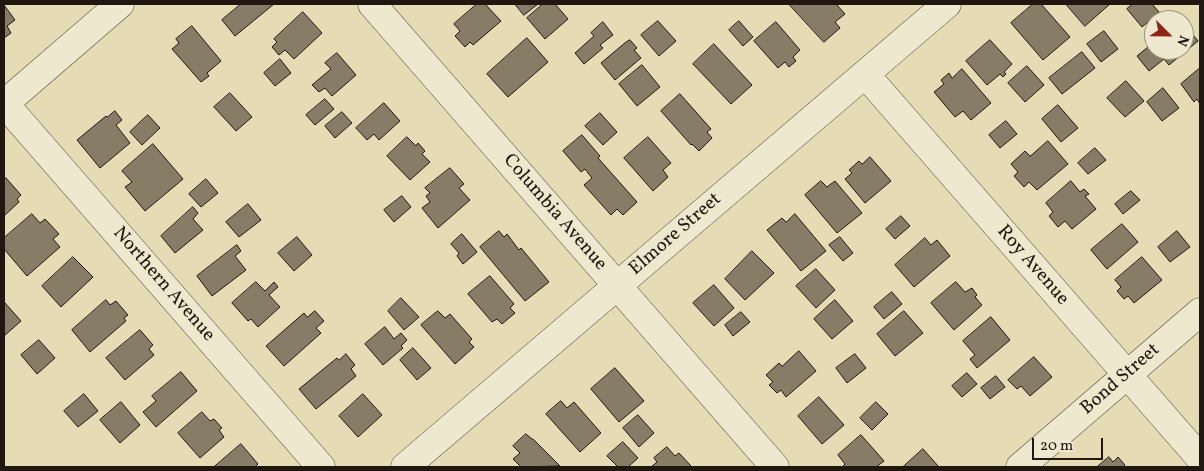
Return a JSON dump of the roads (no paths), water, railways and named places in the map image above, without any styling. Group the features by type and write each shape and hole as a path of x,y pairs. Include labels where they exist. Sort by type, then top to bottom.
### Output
{"street":[{"path":"4,104 120,4"},
{"name":"Columbia Avenue","path":"372,4 776,467"},
{"name":"Elmore Street","path":"405,467 947,4"},
{"name":"Roy Avenue","path":"865,74 1200,458"},
{"name":"Northern Avenue","path":"4,104 321,467"},
{"name":"Bond Street","path":"1020,467 1200,312"}]}
